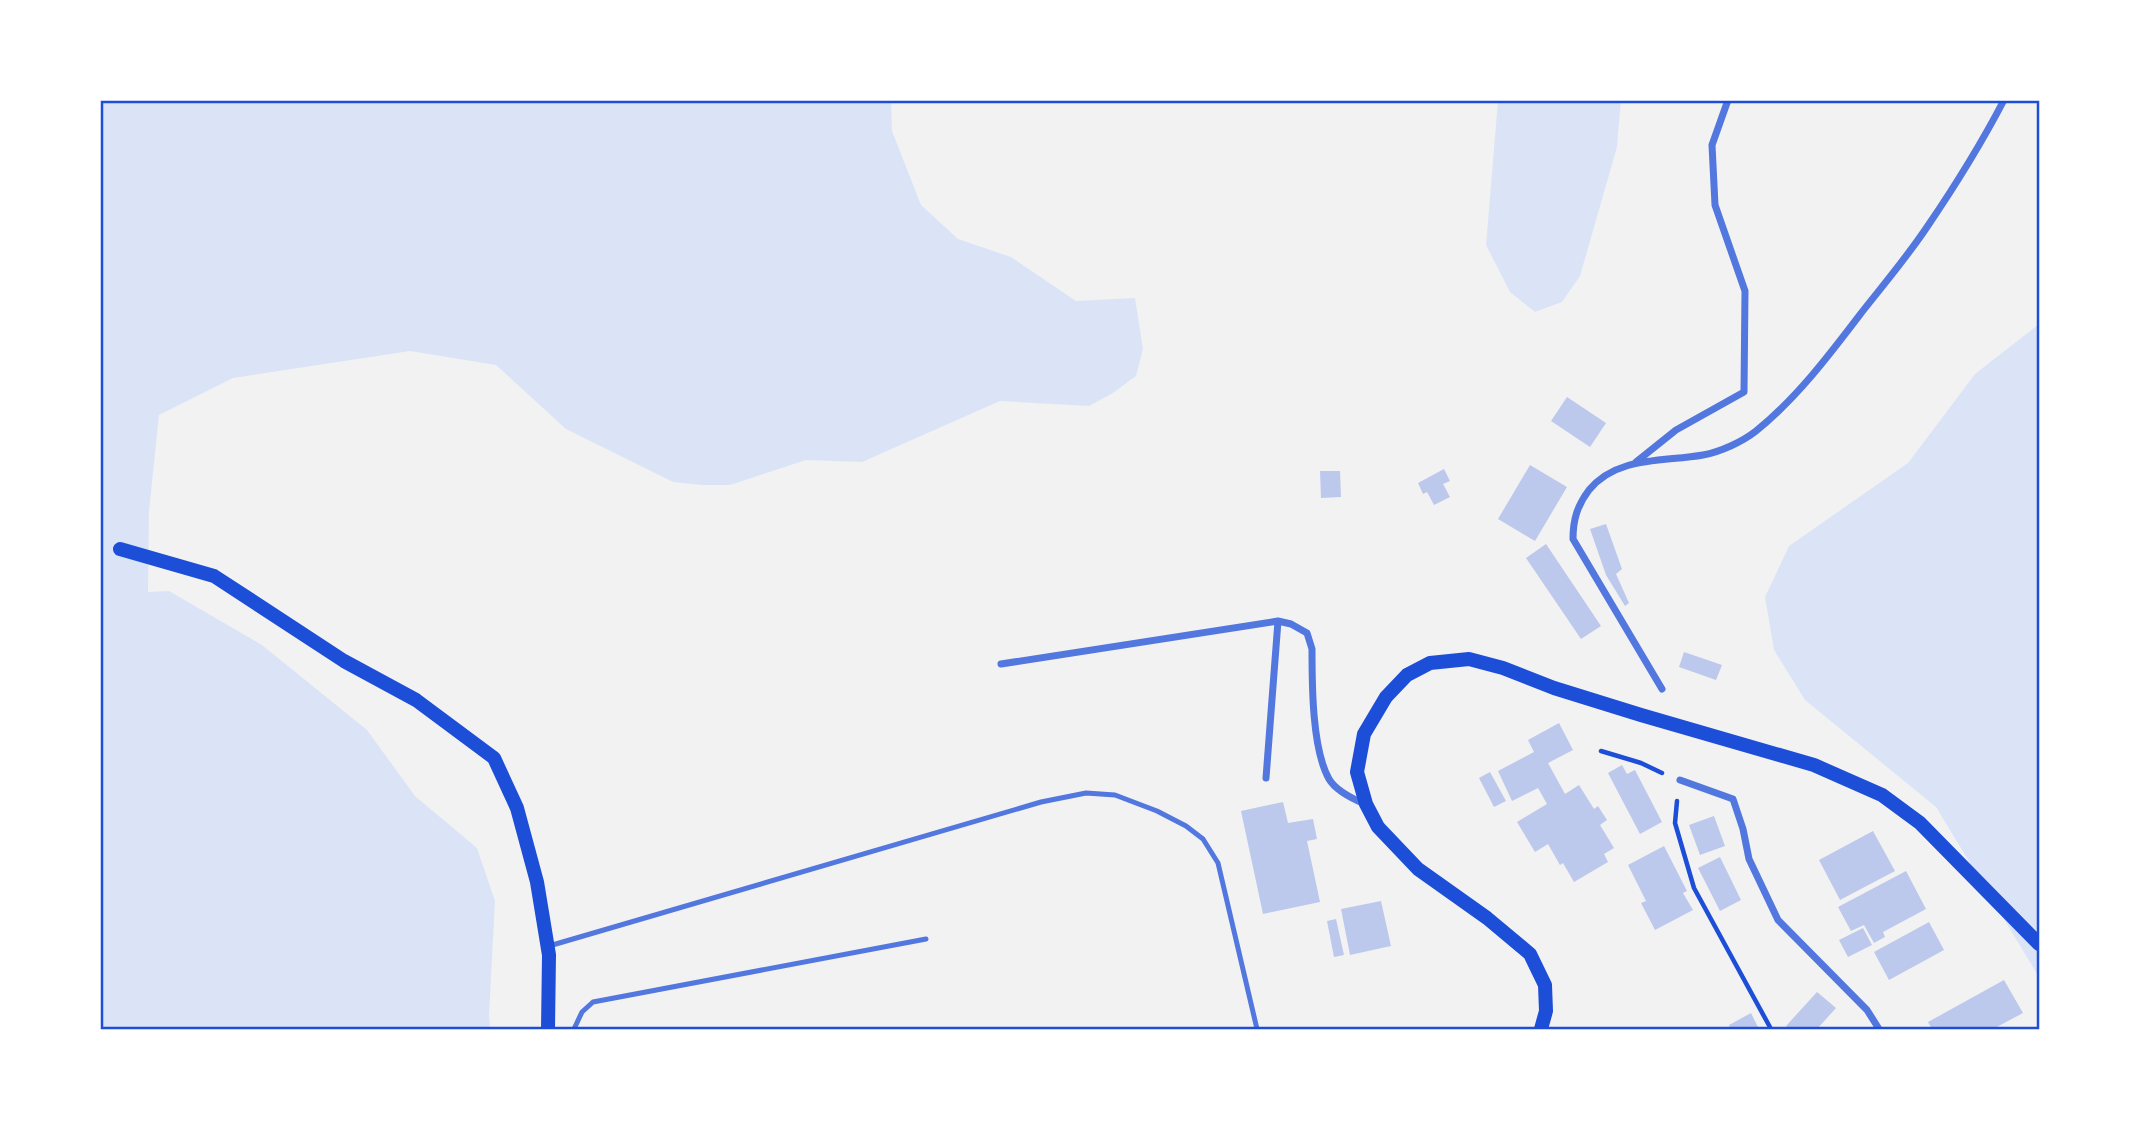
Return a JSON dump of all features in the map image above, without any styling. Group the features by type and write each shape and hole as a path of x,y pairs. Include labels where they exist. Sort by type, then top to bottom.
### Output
{"main road":[{"path":"120,549 214,576 344,661 416,700 494,758 517,808 537,882 547,946 548,1029"},
{"path":"1541,1029 1546,1011 1545,985 1530,954 1487,918 1418,869 1378,827 1366,804 1357,772 1364,734 1386,697 1407,675 1430,663 1469,659 1503,668 1554,688 1814,765 1882,795 1920,823 2039,944"}],"street":[{"path":"1636,463 1676,430 1744,392 1745,291 1714,205 1713,145 1728,100"},
{"path":"1662,689 1573,539 1577,509 1597,481 1612,471 1636,463 1704,455 1729,446 1754,433 1785,405 1841,340 1926,229 1980,145 2004,100"},
{"path":"1266,778 1278,621"},
{"path":"1001,664 1278,621 1291,624 1307,633 1312,649 1320,752 1330,781 1348,797 1366,804"},
{"path":"1680,780 1733,799 1749,859 1778,920 1867,1010 1879,1029"}],"lane":[{"path":"547,946 1041,802 1086,793 1115,795 1157,811 1186,826 1203,839 1218,863 1256,1029"},
{"path":"574,1029 582,1012 593,1002 926,939"}],"path":[{"path":"1601,751 1641,763 1680,780 1675,823 1694,888 1771,1029"}],"shaded area":[{"path":"100,100 891,100 892,131 921,205 958,239 1011,257 1076,301 1135,298 1143,349 1136,376 1089,406 1000,401 862,462 806,460 730,485 673,482 566,429 496,365 410,351 233,378 159,415 149,511 148,592 169,591 262,645 367,730 415,796 477,848 495,901 490,1029 100,1029"},
{"path":"1498,100 1621,100 1617,147 1580,276 1562,302 1535,312 1510,292 1486,245"},
{"path":"2039,324 2039,977 1936,807 1805,700 1774,650 1765,597 1789,546 1908,463 1975,374"}],"building":[{"path":"1567,397 1606,423 1590,447 1551,421"},
{"path":"1530,465 1567,487 1535,541 1498,519"},
{"path":"1444,469 1450,481 1443,484 1450,497 1434,505 1427,492 1423,494 1418,483"},
{"path":"1320,471 1340,471 1341,497 1321,498"},
{"path":"1606,524 1622,569 1616,574 1629,603 1625,606 1606,575 1590,529"},
{"path":"1546,544 1601,626 1581,639 1526,558"},
{"path":"1684,652 1722,665 1716,680 1679,667"},
{"path":"1559,723 1573,750 1548,763 1565,794 1579,785 1594,809 1598,806 1607,820 1600,825 1614,848 1604,854 1608,862 1574,882 1548,844 1535,852 1517,822 1547,804 1538,788 1512,801 1498,771 1534,752 1528,740"},
{"path":"1622,765 1627,774 1635,770 1662,822 1640,834 1608,773"},
{"path":"1490,772 1506,801 1494,807 1479,778"},
{"path":"1283,802 1288,823 1313,819 1317,839 1307,841 1320,902 1263,914 1241,811"},
{"path":"1714,816 1725,846 1700,855 1689,825"},
{"path":"1873,831 1895,871 1840,900 1819,860"},
{"path":"1664,846 1687,891 1683,893 1693,910 1655,930 1641,903 1646,901 1628,865"},
{"path":"1720,857 1741,900 1720,911 1698,868"},
{"path":"1906,871 1926,909 1883,932 1885,937 1874,943 1864,925 1851,931 1838,907"},
{"path":"1381,901 1391,946 1350,955 1341,909"},
{"path":"1336,919 1344,955 1334,957 1327,921"},
{"path":"1929,922 1944,950 1889,980 1874,952"},
{"path":"1863,928 1872,945 1848,957 1839,940"},
{"path":"2004,980 2023,1013 1993,1029 1932,1029 1928,1022"},
{"path":"1817,992 1836,1008 1817,1029 1790,1029 1786,1026"},
{"path":"1751,1013 1759,1029 1731,1029 1729,1025"}]}
